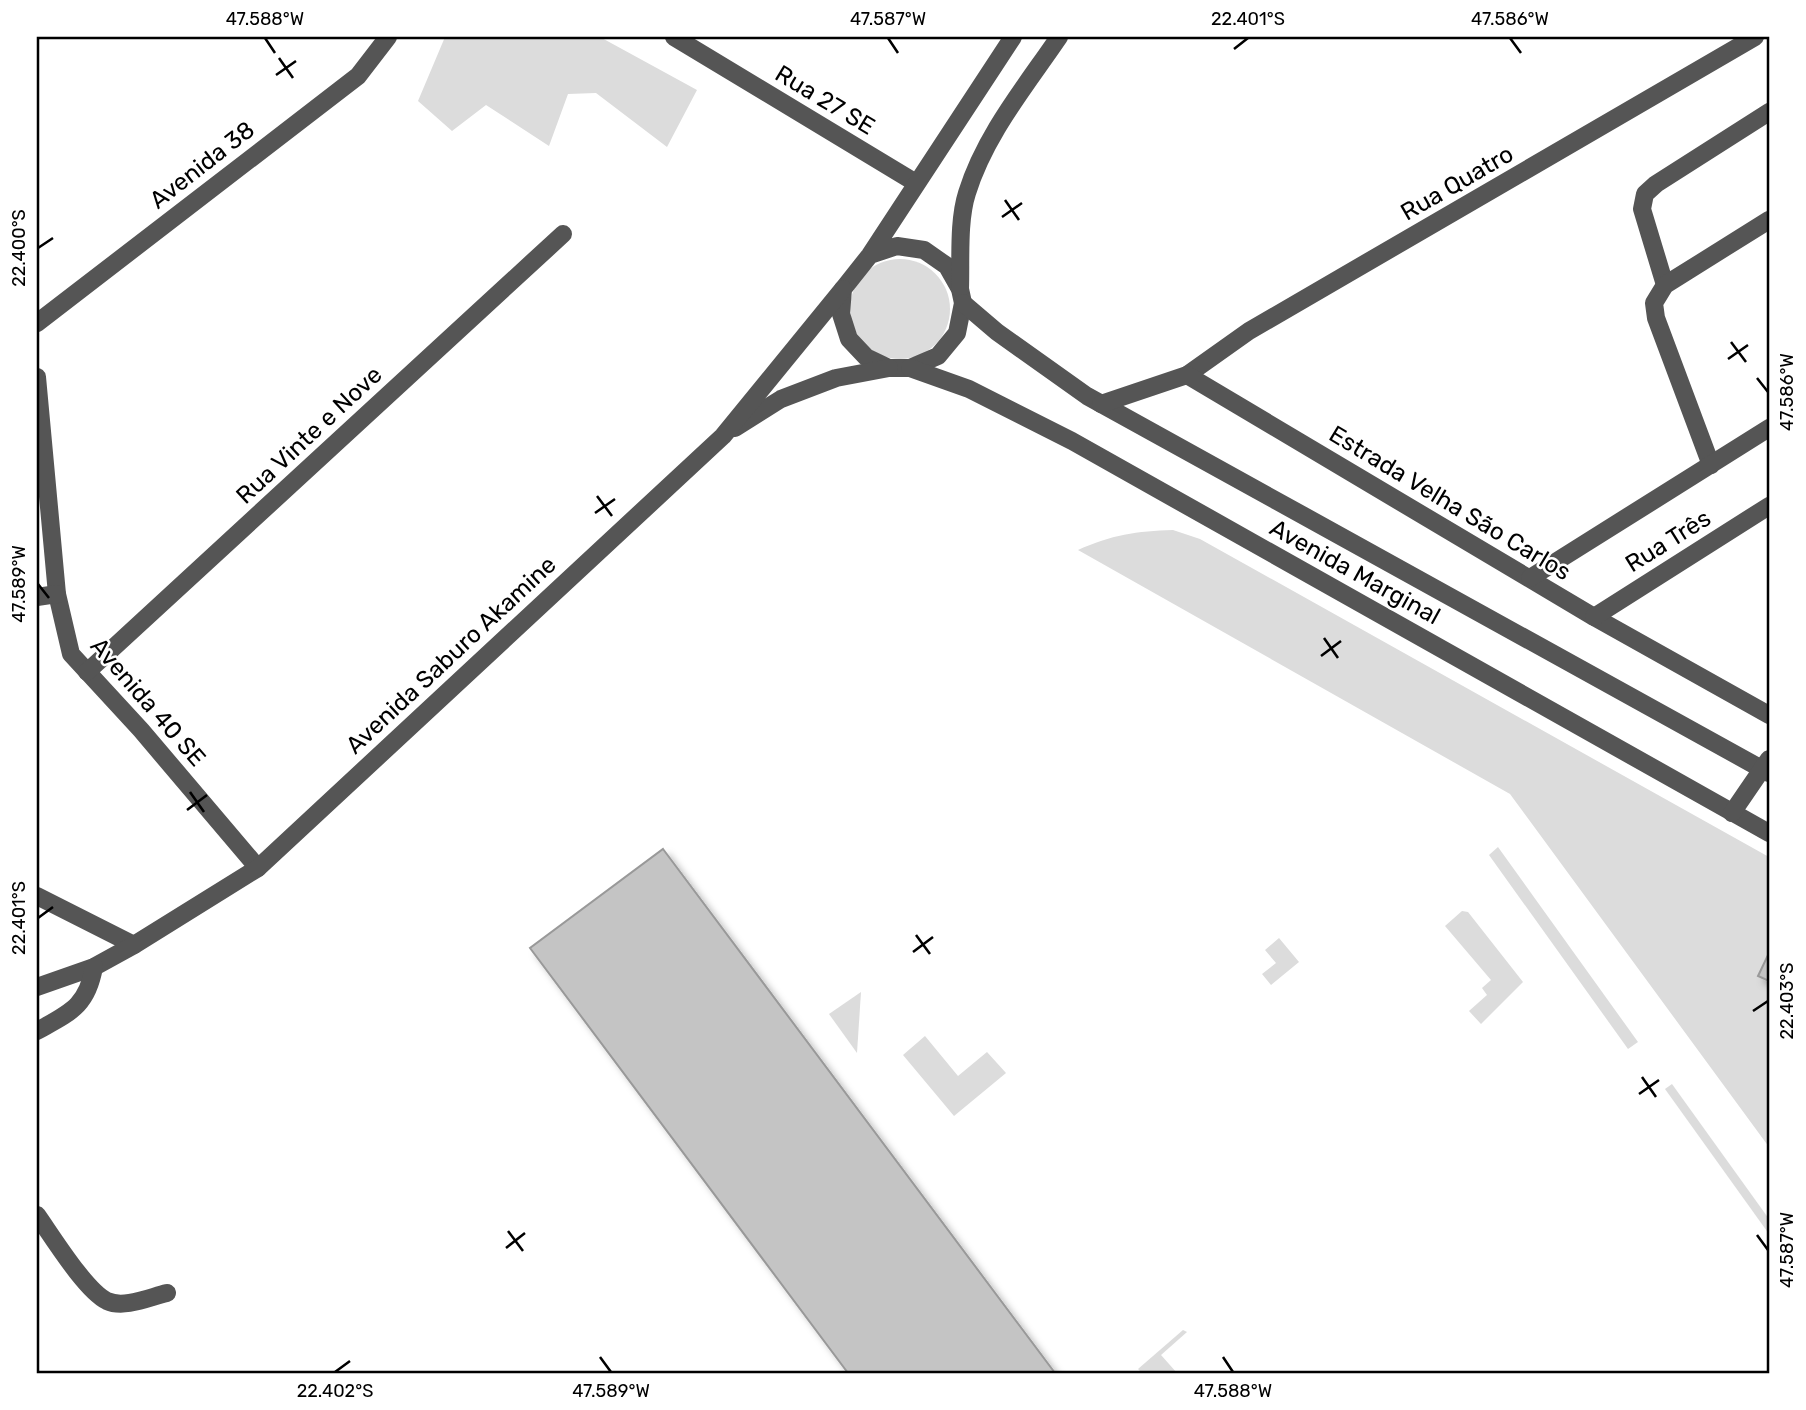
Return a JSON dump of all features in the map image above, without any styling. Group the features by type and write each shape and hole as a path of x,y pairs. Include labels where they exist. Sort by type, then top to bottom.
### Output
{"street":[{"name":"Avenida 38","path":"37,323 358,76 388,37"},
{"name":"Rua 27 SE","path":"674,37 916,183"},
{"path":"890,368 866,357 849,339 841,314 843,289 870,255 1013,37"},
{"path":"723,436 780,398 836,379 890,368 910,368 938,356 944,349 957,333 962,296 961,245 966,195 987,142 1059,37"},
{"name":"Rua Quatro","path":"1187,375 1249,331 1755,37"},
{"path":"1665,285 1642,209 1645,194 1656,184 1769,112"},
{"path":"1711,465 1656,318 1654,303 1665,285 1769,220"},
{"name":"Rua Vinte e Nove","path":"87,672 563,234"},
{"path":"870,255 897,246 924,250 947,266 962,296"},
{"name":"Avenida Saburo Akamine","path":"37,987 94,967 258,868 723,436 843,289"},
{"name":"Avenida Marginal","path":"962,296 997,332 1101,404 1767,767"},
{"name":"Avenida Marginal","path":"910,368 969,389 1072,441 1769,833"},
{"path":"1101,404 1187,375"},
{"name":"Estrada Velha São Carlos","path":"1187,375 1594,617 1769,715"},
{"name":"Avenida 40 SE","path":"37,377 57,594 71,654 141,730 258,868"},
{"path":"1530,578 1769,428"},
{"name":"Rua Três","path":"1594,617 1769,506"},
{"path":"37,597 57,594"},
{"path":"1732,813 1767,767"},
{"path":"37,896 134,945"},
{"path":"37,1031 72,1011 85,998 94,967"},
{"path":"37,1215 88,1285 108,1302 129,1303 167,1293"}],"shaded area":[{"path":"445,37 600,37 697,90 667,147 596,93 568,94 549,146 486,105 452,131 418,101"},
{"path":"900,259 919,263 935,274 946,290 950,309 946,328 935,344 919,355 900,359 881,355 865,344 854,328 850,309 854,290 865,274 881,263"},
{"path":"1173,530 1200,539 1769,857 1769,1147 1510,794 1078,550 1124,535"},
{"path":"1498,847 1638,1042 1628,1049 1489,855"},
{"path":"1462,911 1468,912 1523,982 1481,1024 1469,1011 1487,995 1482,988 1491,980 1445,926"},
{"path":"1279,938 1299,962 1271,985 1262,974 1276,963 1265,950"},
{"path":"861,992 857,1053 829,1014"},
{"path":"925,1036 958,1076 987,1052 1006,1073 954,1116 903,1055"},
{"path":"1672,1084 1769,1219 1769,1234 1665,1089"},
{"path":"1183,1330 1187,1332 1161,1355 1177,1373 1142,1373 1138,1369"}],"building":[{"path":"663,849 1055,1373 848,1373 530,948"},
{"path":"1769,953 1769,981 1758,976"}]}
